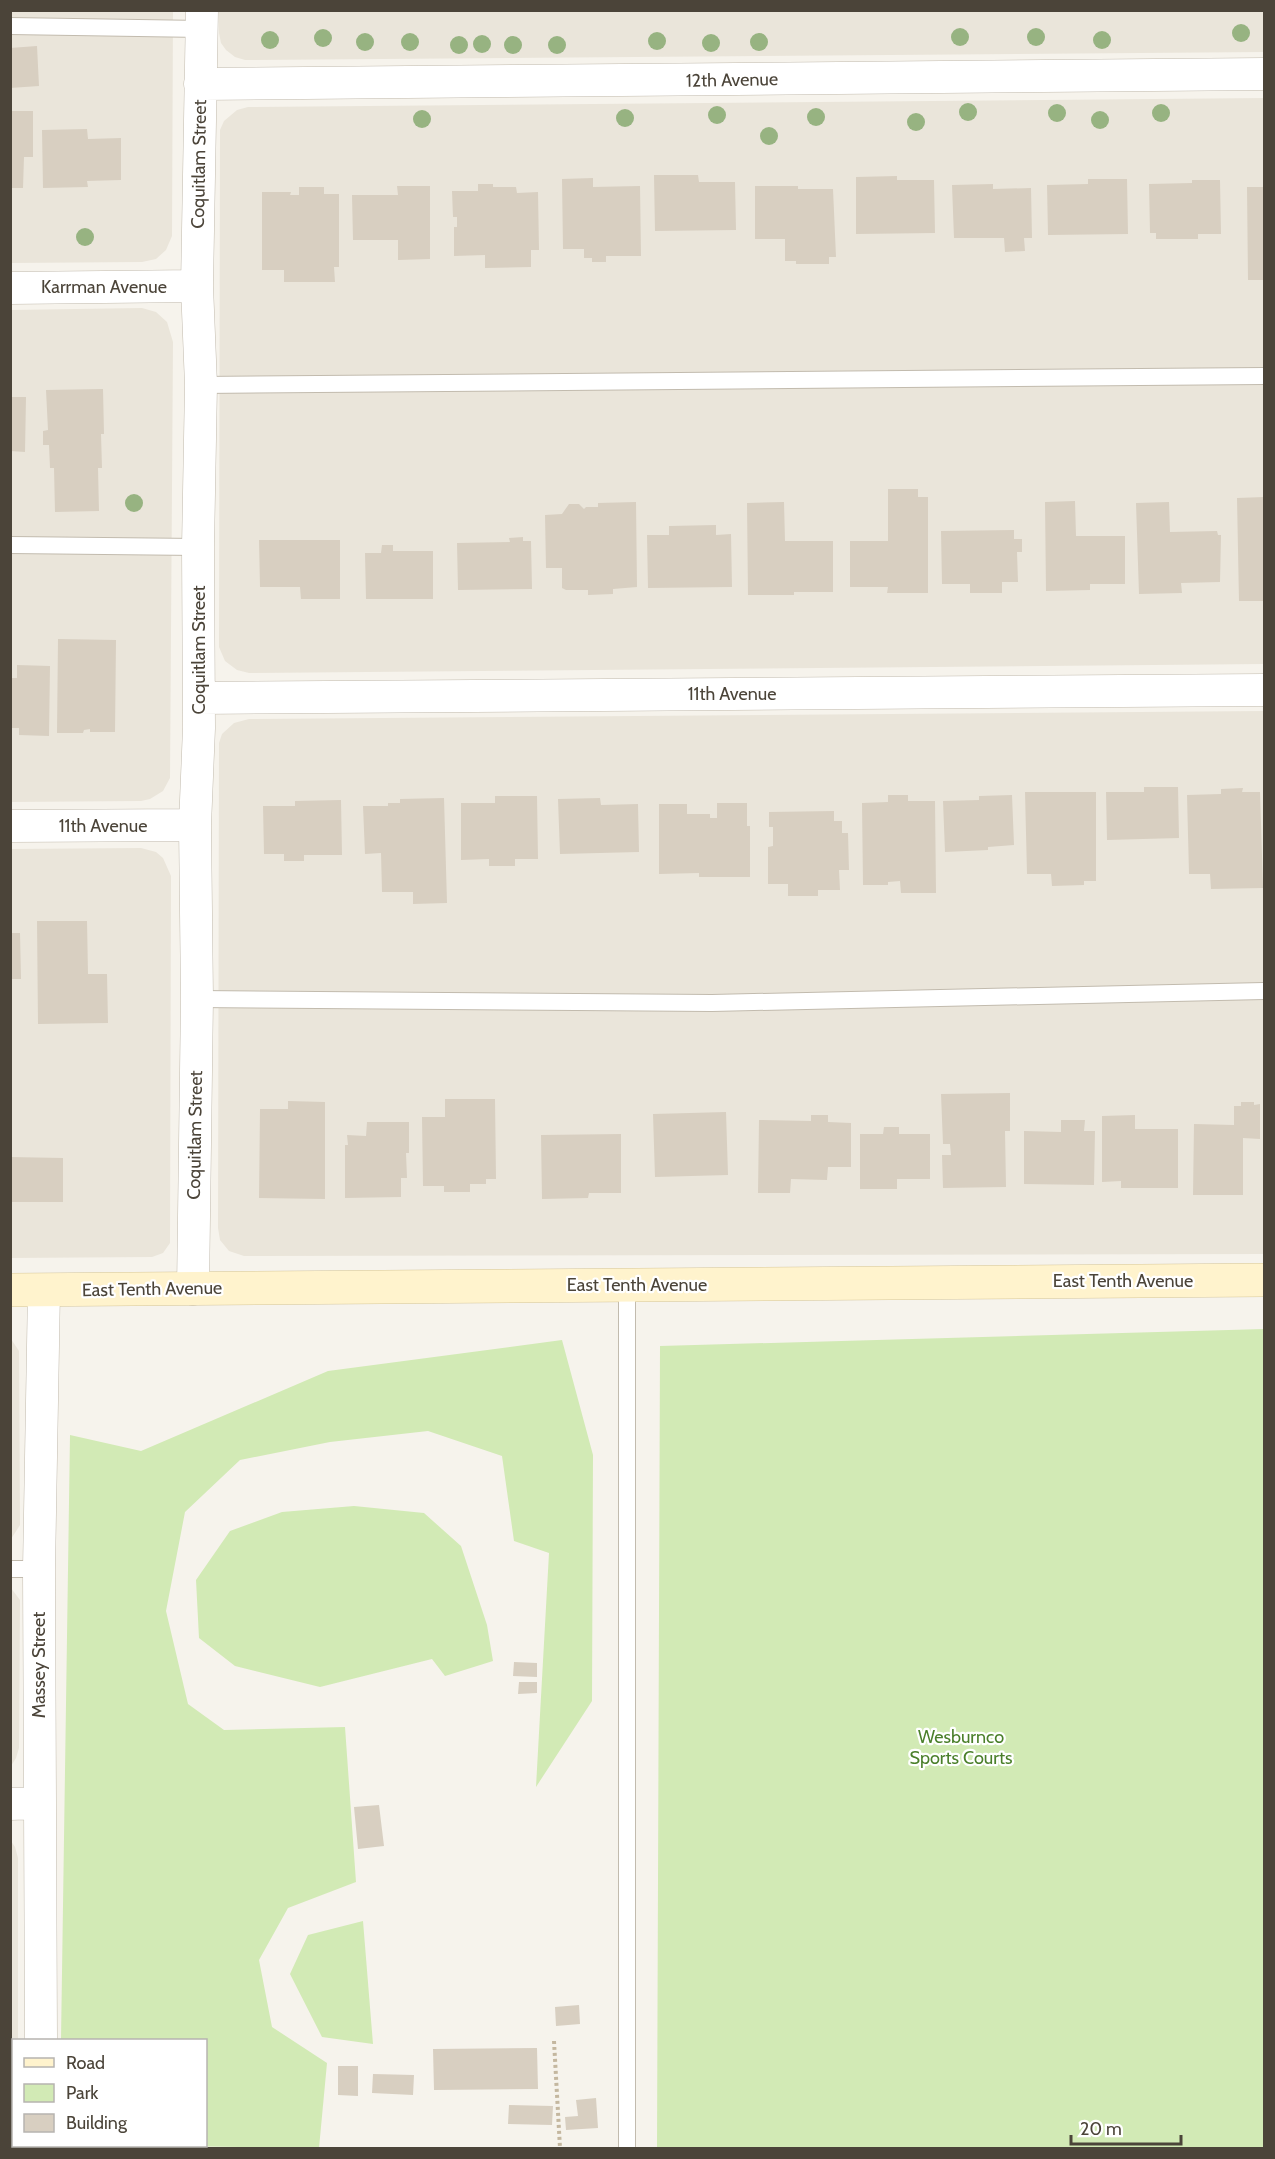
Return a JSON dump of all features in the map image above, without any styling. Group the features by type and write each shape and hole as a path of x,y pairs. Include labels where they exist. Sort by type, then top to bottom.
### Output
{"main road":[{"name":"East Tenth Avenue","path":"10,1290 1264,1280"}],"street":[{"name":"Coquitlam Street","path":"193,1289 197,999 195,825 199,698 198,547 201,385 197,286 202,20"},
{"name":"12th Avenue","path":"200,84 1264,74"},
{"name":"Karrman Avenue","path":"10,288 197,286"},
{"name":"11th Avenue","path":"199,698 1264,690"},
{"name":"11th Avenue","path":"10,826 195,825"},
{"name":"Massey Street","path":"41,2039 25,1804 25,1569 44,1290"}],"lane":[{"path":"10,26 202,20"},
{"path":"201,385 1264,376"},
{"path":"10,544 198,547"},
{"path":"197,999 712,1003 1264,991"},
{"path":"627,1285 627,2148"}],"path":[{"path":"554,2042 560,2148"}],"shaded area":[{"path":"219,10 1264,10 1264,52 245,60 235,57 226,50 221,43 219,33"},
{"path":"10,11 173,11 172,236 166,250 156,259 142,262 11,263"},
{"path":"1264,98 1264,664 249,673 237,670 225,661 219,647 220,130 224,121 237,110 248,107"},
{"path":"142,308 156,312 167,322 173,342 170,778 163,791 150,799 141,801 11,802 10,310"},
{"path":"1264,711 1264,1254 244,1256 229,1251 220,1240 218,1228 219,743 222,734 234,723 249,719"},
{"path":"141,848 156,852 163,858 171,876 170,1243 163,1253 152,1257 11,1258 10,849"},
{"path":"11,1339 19,1351 20,1525 11,1539"},
{"path":"11,1588 20,1600 19,1748 11,1766"},
{"path":"11,1841 18,1858 18,2039 12,2039 12,2147 18,2148 10,2148"}],"green space":[{"name":"Wesburnco Sports Courts","path":"1264,1329 1264,2148 657,2148 660,1346"},
{"path":"562,1340 593,1455 592,1701 536,1787 549,1553 514,1541 502,1456 428,1431 330,1442 240,1460 185,1512 166,1611 188,1704 224,1730 345,1727 356,1882 288,1908 259,1960 272,2027 327,2063 319,2148 207,2146 207,2039 61,2039 70,1435 141,1451 328,1371"},
{"path":"354,1506 424,1513 461,1546 487,1625 493,1661 445,1676 432,1659 320,1687 235,1666 199,1638 196,1580 230,1531 282,1512"},
{"path":"363,1921 373,2044 322,2037 290,1974 308,1935"}],"building":[{"path":"37,46 39,86 10,88 10,48"},
{"path":"10,111 33,111 33,157 24,157 23,188 10,188"},
{"path":"87,129 88,139 121,138 121,180 87,181 88,187 43,188 42,130"},
{"path":"654,175 698,175 699,182 735,182 736,230 655,231"},
{"path":"897,176 897,180 934,180 935,233 856,234 856,177"},
{"path":"593,178 593,187 640,186 641,256 606,256 606,262 592,262 592,258 584,258 584,249 563,249 562,179"},
{"path":"1088,179 1127,179 1128,234 1048,235 1047,185 1088,184"},
{"path":"1192,180 1220,180 1221,234 1198,234 1198,239 1156,239 1156,233 1150,233 1149,184 1192,183"},
{"path":"478,184 493,184 493,187 516,187 517,193 538,192 539,250 531,250 531,267 485,268 485,255 454,256 454,227 457,227 457,217 453,217 452,191 478,191"},
{"path":"993,184 993,189 1031,188 1032,238 1024,238 1025,251 1005,252 1004,238 954,238 952,185"},
{"path":"397,186 430,186 430,259 398,260 398,240 353,240 352,195 398,195"},
{"path":"755,186 833,189 836,257 829,257 829,264 796,264 796,261 785,261 785,239 755,239"},
{"path":"299,187 324,187 324,194 339,194 339,267 334,267 335,282 284,282 284,270 262,270 262,192 291,192 290,195 299,195"},
{"path":"1247,187 1264,187 1264,280 1248,280"},
{"path":"103,389 104,434 101,434 102,468 98,468 99,511 55,512 54,468 50,468 49,445 43,445 43,431 48,430 46,390"},
{"path":"10,397 26,397 25,452 10,451"},
{"path":"888,489 918,489 918,497 928,497 928,593 887,593 888,587 850,587 850,541 888,541"},
{"path":"1264,497 1264,601 1239,601 1237,498"},
{"path":"1075,501 1076,536 1125,536 1125,584 1090,584 1090,590 1046,591 1045,502"},
{"path":"636,502 637,587 613,589 613,594 588,595 588,590 562,588 562,568 546,568 545,515 562,514 569,504 579,504 584,509 598,507 598,503"},
{"path":"784,502 785,541 833,541 833,592 748,595 747,503"},
{"path":"1169,502 1170,532 1217,531 1218,535 1221,535 1220,582 1181,583 1182,593 1139,594 1136,503"},
{"path":"716,525 716,535 731,534 732,587 648,588 647,535 669,535 669,526"},
{"path":"1014,530 1014,539 1022,539 1022,552 1017,552 1018,582 1002,582 1002,593 970,593 970,584 942,584 941,531"},
{"path":"523,537 523,541 531,541 532,589 458,590 457,543 510,542 509,538"},
{"path":"259,540 340,540 340,599 301,599 300,587 260,587"},
{"path":"382,545 393,545 393,551 433,551 433,599 366,599 365,553 381,553"},
{"path":"58,639 116,640 115,732 90,732 90,729 84,730 83,733 57,733"},
{"path":"17,665 50,666 49,736 19,735 19,728 10,728 10,678 17,678"},
{"path":"1144,787 1178,787 1179,838 1107,840 1106,792 1144,792"},
{"path":"1243,788 1242,792 1260,792 1263,888 1211,889 1210,874 1189,874 1187,795 1221,794 1221,789"},
{"path":"1025,792 1096,792 1096,881 1084,881 1084,885 1052,886 1051,874 1027,874"},
{"path":"888,795 908,795 908,801 935,801 936,893 901,893 900,881 888,882 888,885 863,885 862,803 888,802"},
{"path":"1012,795 1014,845 988,847 988,850 945,852 943,801 979,800 979,796"},
{"path":"495,796 537,796 538,859 515,859 515,866 489,866 489,859 461,860 461,803 495,803"},
{"path":"444,798 447,903 413,904 413,892 382,892 381,853 365,854 363,806 388,806 388,803 400,803 400,799"},
{"path":"600,798 601,805 638,804 639,852 560,854 558,799"},
{"path":"341,800 342,855 304,855 304,861 284,861 284,854 264,854 263,806 295,806 295,801"},
{"path":"717,803 747,803 747,826 750,826 750,877 699,877 699,873 659,874 659,804 687,804 687,814 710,814 710,818 717,818"},
{"path":"834,811 834,821 842,821 842,833 848,833 849,870 839,870 840,890 818,890 818,896 788,896 788,884 768,884 768,847 773,846 773,827 769,827 769,812"},
{"path":"37,921 87,921 88,974 107,974 108,1023 38,1024"},
{"path":"10,933 20,933 21,979 10,979"},
{"path":"1010,1093 1010,1131 1005,1131 1006,1187 943,1188 942,1155 951,1155 950,1144 943,1144 941,1094"},
{"path":"445,1099 495,1099 496,1179 486,1179 486,1184 470,1184 470,1192 444,1192 444,1186 423,1186 422,1117 445,1117"},
{"path":"288,1101 325,1102 325,1199 259,1198 260,1109 288,1109"},
{"path":"1241,1102 1260,1104 1260,1139 1243,1138 1243,1195 1193,1195 1194,1124 1234,1125 1234,1106 1241,1106"},
{"path":"726,1112 728,1175 655,1177 653,1114"},
{"path":"811,1115 828,1115 828,1122 851,1123 851,1167 828,1167 827,1180 791,1179 790,1193 758,1193 759,1120 811,1121"},
{"path":"1135,1115 1135,1129 1178,1129 1178,1188 1121,1188 1121,1181 1102,1182 1102,1116"},
{"path":"1061,1120 1085,1120 1084,1131 1095,1131 1094,1185 1024,1184 1024,1131 1061,1132"},
{"path":"367,1122 409,1122 409,1153 406,1153 407,1178 401,1178 401,1197 345,1198 347,1135 366,1136"},
{"path":"884,1127 899,1127 899,1134 930,1134 930,1179 897,1179 897,1189 860,1189 860,1134 883,1134"},
{"path":"621,1134 621,1193 589,1193 588,1198 542,1199 541,1135"},
{"path":"10,1157 63,1158 63,1202 10,1202"},
{"path":"514,1662 537,1663 537,1677 513,1676"},
{"path":"519,1682 537,1682 537,1693 518,1694"},
{"path":"379,1805 384,1846 358,1849 354,1807"},
{"path":"579,2005 580,2024 556,2026 555,2007"},
{"path":"537,2048 538,2089 434,2090 433,2049"},
{"path":"338,2066 358,2066 358,2096 338,2095"},
{"path":"373,2074 414,2075 413,2095 372,2093"},
{"path":"596,2098 598,2128 566,2130 565,2117 578,2116 576,2100"},
{"path":"509,2105 553,2106 552,2125 508,2124"}]}
